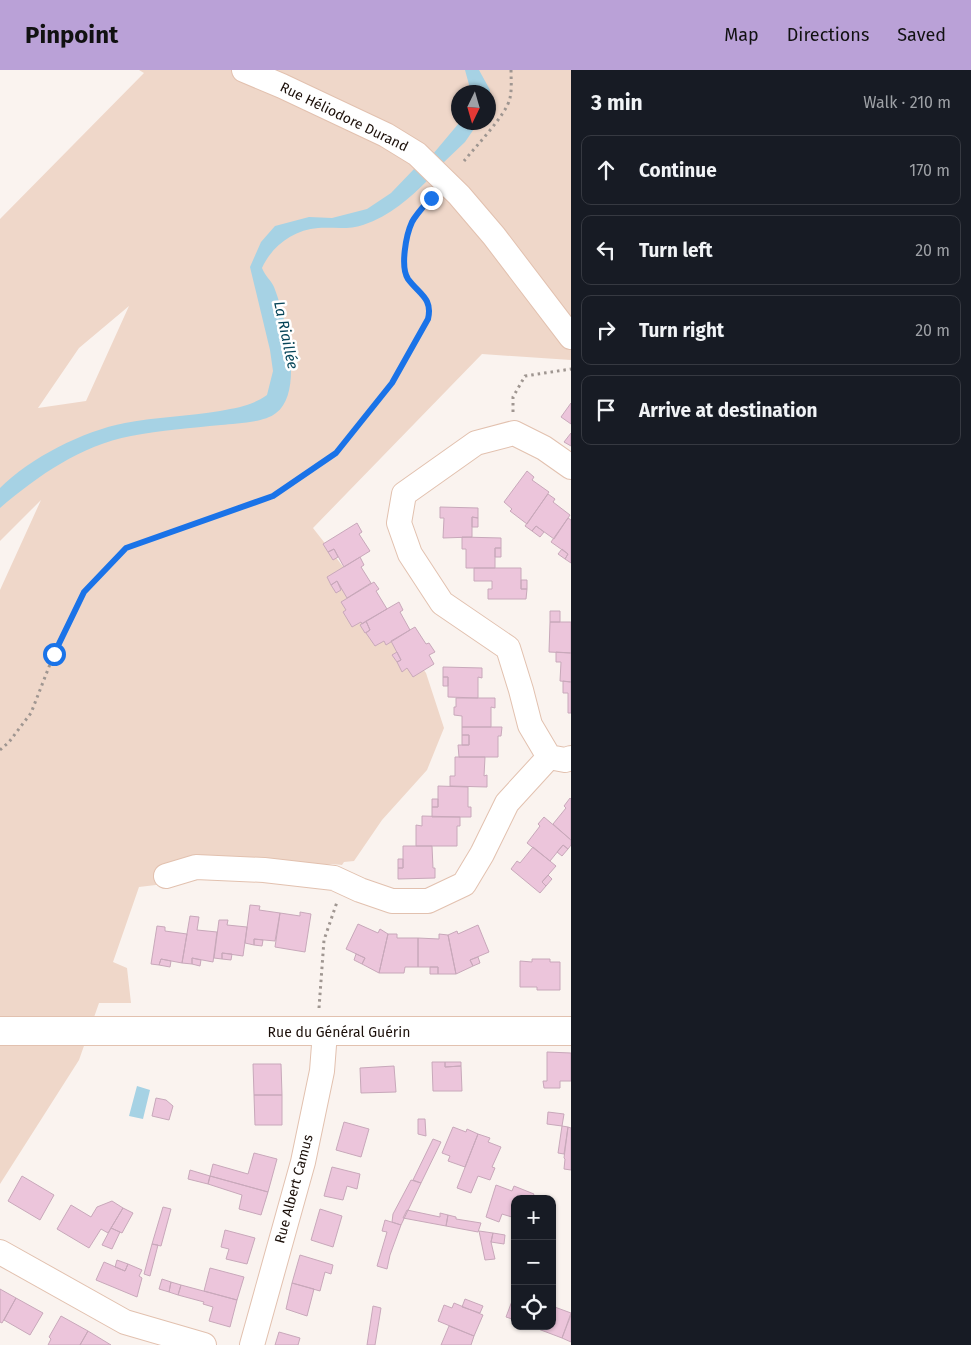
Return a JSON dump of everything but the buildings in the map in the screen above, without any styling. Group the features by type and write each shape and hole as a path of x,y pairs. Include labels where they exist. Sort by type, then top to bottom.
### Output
{"main road":[{"name":"Rue du Général Guérin","path":"0,1031 571,1031"}],"street":[{"name":"Rue Héliodore Durand","path":"244,70 386,135 417,154 459,194 571,336"},
{"path":"166,876 196,868 264,870 334,878 360,890 392,901 428,901 464,884 508,803 560,757 530,725 508,648 442,603 410,554 399,523 404,494 476,442 514,433 544,448 571,467"},
{"name":"Rue Albert Camus","path":"252,1345 303,1162 322,1070 321,1032"},
{"path":"0,1252 125,1322 204,1345"}],"path":[{"path":"464,161 509,102 511,96 511,70"},
{"path":"0,750 9,742 31,713 54,654 84,592 126,548 273,496 336,453 386,391 428,319 430,311 428,303 408,279 404,264 408,232 413,221 431,198"},
{"path":"514,433 513,397 524,376 571,369"},
{"path":"321,1032 324,940 344,883"}],"shaded area":[{"path":"139,70 571,70 571,360 482,354 313,528 426,673 444,728 427,770 382,820 354,861 344,862 342,865 332,864 139,887 113,962 127,968 131,1003 99,1003 79,1060 0,1184 0,590 41,500 0,541 0,219 144,73","holes":["129,306 86,401 38,408 79,348"]}],"water":[{"path":"465,70 479,70 487,85 469,85"},
{"path":"453,130 473,130 465,142 443,163 433,154"},
{"name":"La Riaillée","path":"416,167 429,179 391,212 358,227 318,228 300,232 284,240 266,260 262,268 273,285 278,300 290,353 291,371 289,388 285,403 276,413 264,419 250,422 154,432 112,441 77,454 61,463 30,484 0,508 0,488 26,466 75,439 125,423 208,413 239,407 256,402 267,395 273,371 270,350 250,267 261,242 275,226 309,217 332,218 367,209 391,193"},
{"path":"137,1086 150,1090 143,1119 129,1116"}],"route":[{"path":"54,654 84,592 126,548 273,496 336,453 392,383 428,319 430,311 428,303 408,279 404,264 408,232 413,221 431,198"}]}
